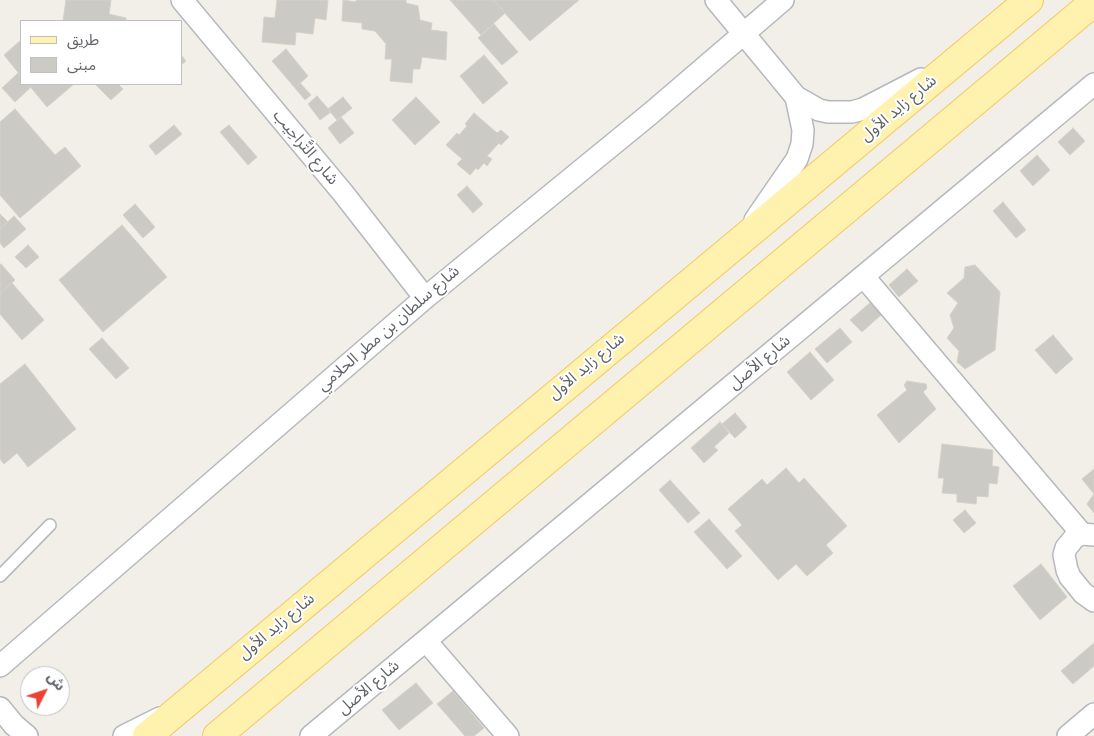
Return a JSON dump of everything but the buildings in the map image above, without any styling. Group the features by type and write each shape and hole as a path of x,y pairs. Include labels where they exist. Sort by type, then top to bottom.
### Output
{"main road":[{"name":"شارع زايد الأول","path":"147,736 1029,0"},
{"path":"217,736 1094,2"}],"street":[{"name":"شارع التَّراحِيب","path":"182,0 343,193 424,298"},
{"path":"716,0 796,97 819,110 852,112 875,104 958,60"},
{"name":"شارع سلطان بن مطر الحلامي","path":"0,666 424,298 650,114 783,0"},
{"name":"شارع الأصل","path":"311,736 1094,84"},
{"path":"741,239 797,159 802,144 803,130 796,97"},
{"path":"864,277 1088,535"},
{"path":"1088,535 1075,537 1066,548 1065,562 1070,577 1083,593 1094,601"},
{"path":"426,641 508,736"},
{"path":"0,708 20,732"},
{"path":"124,736 180,708"},
{"path":"1068,736 1094,714"}],"lane":[{"path":"0,576 50,525"}]}
